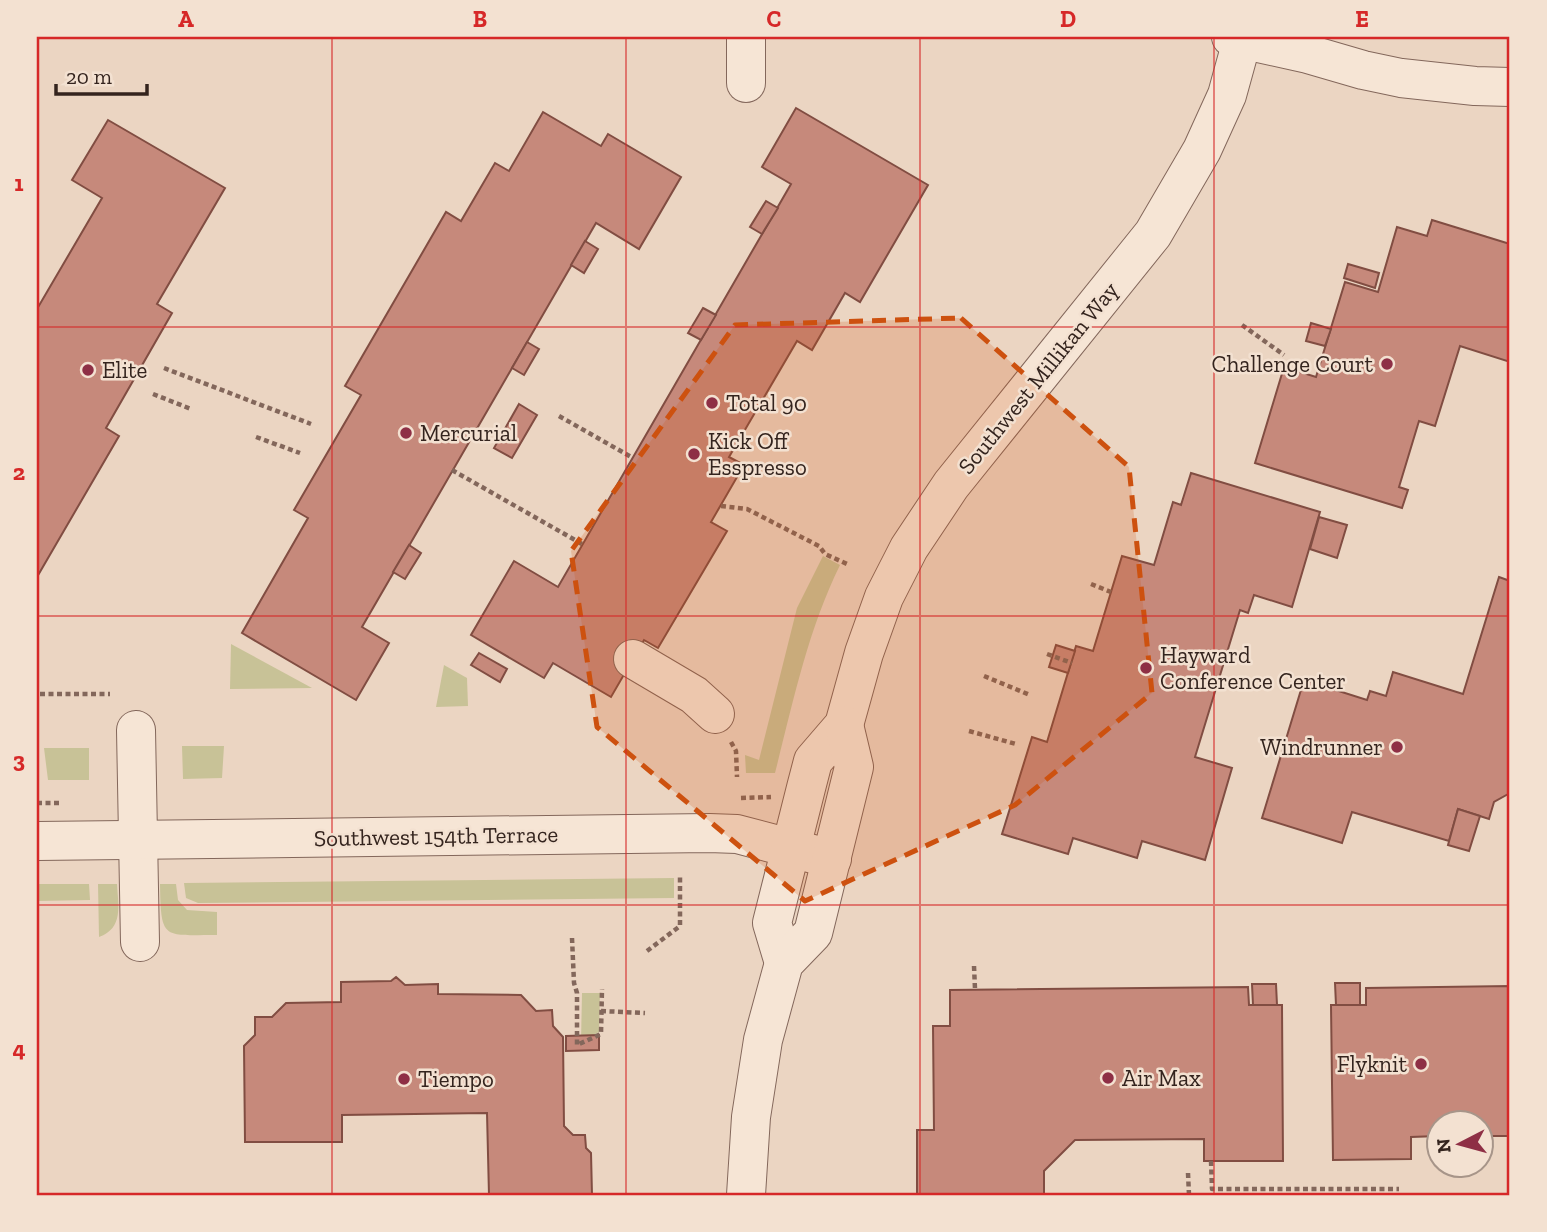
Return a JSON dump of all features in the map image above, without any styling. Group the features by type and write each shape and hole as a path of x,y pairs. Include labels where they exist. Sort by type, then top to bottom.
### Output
{"street":[{"path":"746,37 746,83"},
{"path":"1239,38 1401,78 1510,87"},
{"name":"Southwest Millikan Way","path":"784,963 772,923 813,761 844,725 864,653 884,597 909,548 951,485 1153,234 1202,150 1227,95 1239,38"},
{"path":"633,659 694,695 715,714"},
{"name":"Southwest Millikan Way","path":"746,1195 751,1118 763,1040 784,963 814,933 854,767 844,725"},
{"path":"136,730 140,942"},
{"name":"Southwest 154th Terrace","path":"37,842 709,833 737,834 832,859"}],"path":[{"path":"1242,325 1283,355"},
{"path":"164,368 311,424"},
{"path":"153,394 191,409"},
{"path":"559,416 633,457"},
{"path":"256,437 299,453"},
{"path":"452,470 582,544"},
{"path":"721,506 747,509 819,546 825,554 847,564"},
{"path":"1091,584 1111,592"},
{"path":"1047,654 1072,663"},
{"path":"984,676 1030,695"},
{"path":"40,694 110,694"},
{"path":"969,731 1016,744"},
{"path":"736,769 737,777"},
{"path":"647,951 680,926 680,874"},
{"path":"572,938 573,983 577,993 576,1045 601,1034 602,989"},
{"path":"974,966 975,989"},
{"path":"601,1011 645,1013"},
{"path":"1211,1161 1212,1189 1399,1189"},
{"path":"1188,1173 1189,1195"}],"highlighted area":[{"path":"961,318 1129,467 1152,693 1015,805 805,901 597,727 571,551 735,325"}],"shaded area":[{"path":"823,556 840,565 810,641 775,773 746,773 745,755 759,760 797,608"},
{"path":"231,644 312,688 230,689"},
{"path":"444,665 467,678 468,706 436,707"},
{"path":"182,746 224,746 222,778 183,779"},
{"path":"44,748 89,748 89,780 48,780"},
{"path":"674,878 674,898 198,903 186,898 184,883"},
{"path":"37,884 89,884 90,900 37,901"},
{"path":"98,884 117,884 118,908 113,928 99,937"},
{"path":"160,884 176,884 178,900 187,910 217,912 217,935 185,935 169,931 162,916"},
{"path":"582,993 600,993 599,1032 581,1042"}],"building":[{"name":"Total 90","path":"796,108 928,185 860,302 845,293 812,350 797,341 729,457 744,465 711,522 727,531 658,648 644,640 611,697 553,663 544,678 471,635 514,561 558,587 791,184 762,167"},
{"name":"Mercurial","path":"543,112 601,146 608,134 681,177 639,249 596,223 362,627 389,643 356,700 242,633 308,518 294,510 361,395 345,386 446,212 461,221 495,163 509,171"},
{"name":"Elite","path":"108,120 225,188 157,304 172,313 106,428 119,436 37,577 37,309 102,198 72,180"},
{"path":"766,201 778,208 762,234 750,227"},
{"name":"Challenge Court","path":"1432,220 1510,244 1510,362 1460,346 1435,426 1419,421 1399,487 1408,490 1402,508 1255,463 1284,367 1316,377 1345,282 1378,292 1397,227 1427,236"},
{"path":"585,241 598,249 584,273 571,265"},
{"path":"1348,264 1379,273 1375,288 1344,278"},
{"path":"703,308 716,315 701,340 688,333"},
{"path":"1311,323 1331,329 1325,346 1306,341"},
{"path":"527,342 539,349 524,375 512,368"},
{"path":"519,404 537,415 512,458 494,448"},
{"name":"Hayward Conference Center","path":"1191,473 1320,512 1292,607 1254,595 1248,613 1240,610 1195,757 1232,768 1205,860 1142,841 1137,858 1073,838 1068,854 1002,834 1032,737 1047,742 1076,646 1093,651 1122,556 1154,565 1173,502 1181,505"},
{"path":"1319,517 1347,525 1337,558 1310,549"},
{"path":"409,545 421,553 405,579 393,572"},
{"name":"Windrunner","path":"1499,577 1510,581 1510,793 1494,802 1489,819 1458,809 1449,841 1352,812 1342,843 1262,818 1304,680 1367,700 1370,691 1386,696 1393,672 1463,694"},
{"path":"1056,645 1075,651 1068,673 1049,667"},
{"path":"479,653 507,669 500,682 471,665"},
{"path":"1458,809 1480,816 1469,851 1448,845"},
{"name":"Tiempo","path":"396,977 405,985 438,984 438,994 521,995 536,1011 552,1010 553,1026 563,1037 564,1126 573,1135 585,1135 586,1148 591,1153 592,1195 489,1195 487,1113 342,1115 342,1142 245,1142 244,1046 255,1035 255,1017 272,1017 286,1003 341,1002 341,982 391,981"},
{"path":"1335,983 1360,983 1360,1005 1336,1005"},
{"path":"1252,984 1276,984 1277,1005 1253,1005"},
{"name":"Flyknit","path":"1510,986 1510,1136 1494,1136 1494,1110 1424,1110 1424,1137 1411,1137 1411,1159 1333,1160 1331,1005 1366,1005 1366,988"},
{"name":"Air Max","path":"1248,987 1249,1005 1282,1005 1283,1161 1204,1161 1204,1139 1075,1140 1044,1171 1044,1195 917,1195 917,1130 934,1130 933,1026 950,1026 950,990"},
{"path":"599,1035 599,1050 566,1051 566,1036"}],"place":[{"name":"Challenge Court","path":"1387,364"},
{"name":"Elite","path":"88,370"},
{"name":"Total 90","path":"712,403"},
{"name":"Mercurial","path":"406,433"},
{"name":"Kick Off Esspresso","path":"694,454"},
{"name":"Hayward Conference Center","path":"1146,668"},
{"name":"Windrunner","path":"1397,747"},
{"name":"Flyknit","path":"1421,1064"},
{"name":"Air Max","path":"1108,1078"},
{"name":"Tiempo","path":"404,1079"}]}
